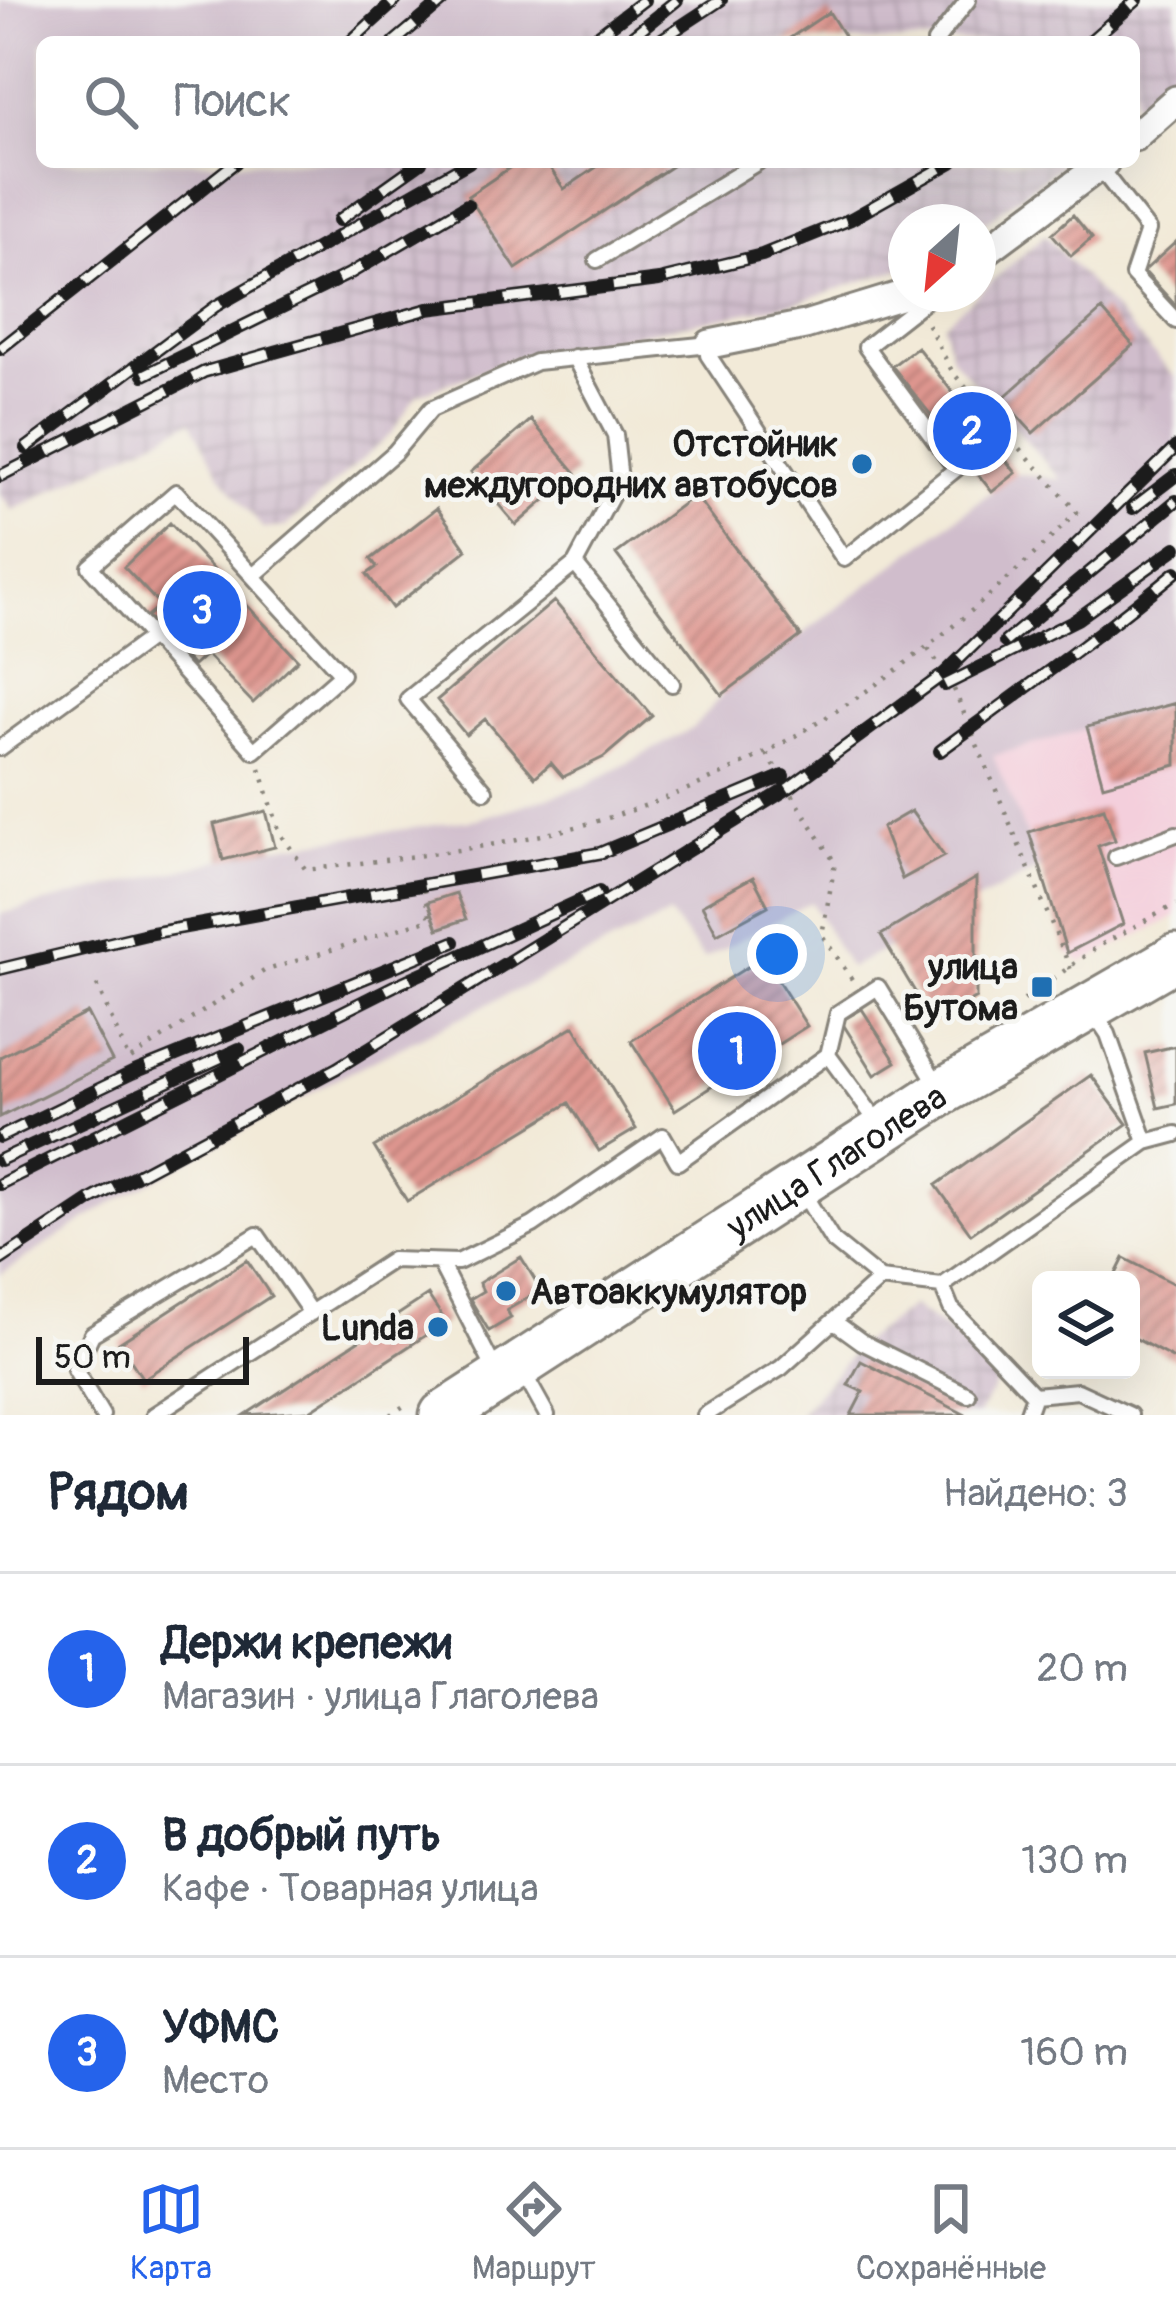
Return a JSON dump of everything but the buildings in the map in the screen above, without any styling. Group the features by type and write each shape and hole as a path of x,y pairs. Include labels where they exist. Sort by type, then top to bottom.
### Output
{"main road":[{"name":"улица Глаголева","path":"443,1415 884,1132 1079,987 1176,957"}],"street":[{"path":"1140,132 1176,100"},
{"path":"996,244 1098,168"},
{"path":"710,344 888,307"}],"lane":[{"path":"939,36 968,0"},
{"path":"597,260 748,168"},
{"path":"1104,168 1148,230 1133,275 1176,320"},
{"path":"253,576 395,452 431,410 536,362 710,344 708,355 844,559 956,469 866,347 902,312"},
{"path":"485,791 408,699 575,564 620,481 615,435 574,357"},
{"path":"176,492 253,576 342,674 254,751 90,567 176,492"},
{"path":"575,564 672,684"},
{"path":"0,748 152,637"},
{"path":"1116,856 1176,834"},
{"path":"154,1415 392,1260 458,1262 532,1225 663,1136 678,1162 828,1055 838,1013 878,987 942,1092"},
{"path":"1079,987 1108,1034 1146,1142"},
{"path":"828,1055 884,1132"},
{"path":"798,1183 832,1240 880,1279 942,1286 1146,1142 1176,1134"},
{"path":"102,1415 75,1370 92,1334 257,1234 311,1313"},
{"path":"441,1265 509,1371 547,1415"},
{"path":"705,1415 781,1368 880,1279"},
{"path":"942,1286 951,1309 1034,1395"},
{"path":"833,1321 862,1342 968,1395"},
{"path":"1034,1395 1078,1391 1130,1415"},
{"path":"1028,1415 1034,1395"}],"path":[{"path":"254,751 280,832 306,870 554,832 767,754 928,649 998,593 1077,512 953,373 919,312"},
{"path":"928,649 951,682 1079,987"},
{"path":"767,754 836,863 822,935 865,995"},
{"path":"97,986 129,1060 264,971 430,919 423,887"},
{"path":"1079,987 1097,947 1176,904"},
{"path":"1042,987 1079,987"}],"shaded area":[{"path":"0,0 620,0 573,36 36,36 36,168 390,168 229,273 136,350 0,446"},
{"path":"620,0 1176,0 1176,68 1140,100 1140,36 573,36"},
{"path":"390,168 1056,168 996,213 996,204 888,204 888,273 794,303 518,357 417,395 391,434 285,527 263,529 220,475 191,421 13,510 0,495 0,446 136,350 229,273"},
{"path":"1045,235 1176,378 1061,480 951,357 943,324 957,312 996,312 996,278"},
{"path":"1176,378 1176,703 993,756 1040,868 849,968 811,902 704,959 669,915 341,1076 102,1209 0,1275 0,914 275,847 477,819 585,786 693,728 722,695 1016,473 1061,480"},
{"path":"1176,703 1176,917 1083,962 1067,953 1040,867 992,756"},
{"path":"912,1306 970,1347 999,1378 978,1415 798,1415 862,1342"}],"railway":[{"path":"357,36 396,0"},
{"path":"401,36 444,0"},
{"path":"597,36 644,0"},
{"path":"632,36 677,0"},
{"path":"666,36 721,0"},
{"path":"1096,36 1137,0"},
{"path":"0,349 228,168"},
{"path":"339,220 413,168"},
{"path":"26,448 216,306 458,168"},
{"path":"0,476 204,372 428,309 659,280 762,255 851,219 941,168"},
{"path":"144,375 349,274 467,205"},
{"path":"0,1260 92,1199 337,1068 790,787 944,674 1176,447"},
{"path":"1133,508 1176,475"},
{"path":"1005,642 1176,501"},
{"path":"945,685 1077,619 1176,548"},
{"path":"940,751 1176,572"},
{"path":"0,969 147,934 600,853 783,776"},
{"path":"0,1184 394,986 599,892"},
{"path":"0,1137 132,1073 454,942"},
{"path":"0,1160 239,1049"}],"place":[{"name":"В добрый путь","path":"972,431"},
{"name":"Отстойник междугородних автобусов","path":"862,464"},
{"name":"УФМС","path":"202,610"},
{"name":"улица Бутома","path":"1042,987"},
{"name":"Держи крепежи","path":"737,1051"},
{"name":"Автоаккумулятор","path":"506,1291"},
{"name":"Lunda","path":"438,1327"}]}
